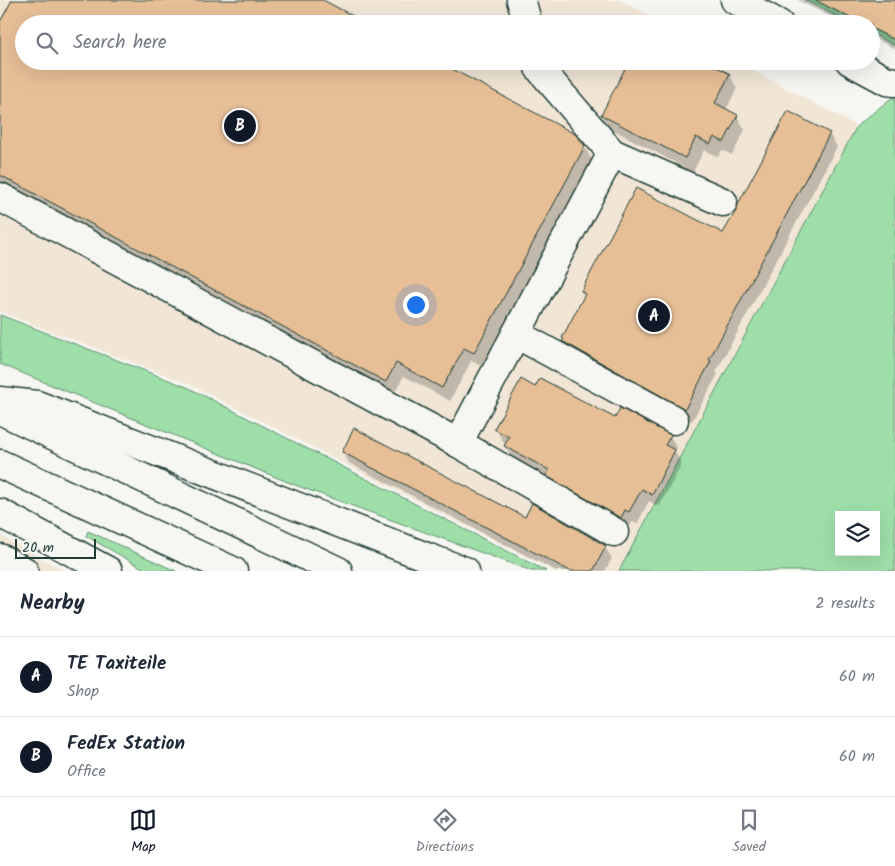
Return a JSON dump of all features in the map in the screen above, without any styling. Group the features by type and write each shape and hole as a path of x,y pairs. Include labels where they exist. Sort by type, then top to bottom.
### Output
{"main road":[{"path":"521,0 525,15"},
{"path":"735,0 762,15"},
{"path":"541,70 612,153 723,202"},
{"path":"867,70 887,81 895,82"},
{"path":"458,443 612,153"},
{"path":"0,198 458,443 614,532"},
{"path":"516,334 674,420"},
{"path":"0,401 37,405 465,571"},
{"path":"0,410 338,571"},
{"path":"0,464 233,571"},
{"path":"0,513 108,571"},
{"path":"0,558 24,571"}],"shaded area":[{"path":"0,0 620,0 648,15 15,15 15,70 752,70 857,126 619,571 553,571 189,384 0,312"},
{"path":"0,535 65,571 0,571"}],"green space":[{"path":"804,0 895,0 895,46 880,38 880,15 834,15"},
{"path":"895,95 895,571 619,571 857,126"},
{"path":"0,315 187,387 546,571 532,571 295,485 0,364"},
{"path":"88,531 176,571 148,571 86,536"}],"building":[{"path":"12,0 323,0 351,15 15,15 15,70 454,70 575,134 585,146 474,353 464,348 442,388 396,363 386,382 0,175 0,22"},
{"path":"815,0 895,0 895,40 880,32 880,15 844,15"},
{"path":"624,70 723,70 730,74 715,103 738,115 724,142 714,137 710,144 696,137 685,158 601,115"},
{"path":"788,111 830,133 709,360 711,361 685,409 562,341 585,294 581,291 636,188 723,233"},
{"path":"540,378 615,418 620,408 671,435 665,445 675,450 652,495 642,489 629,512 625,510 621,518 546,476 549,470 504,446 509,437 494,429 521,379 535,387"},
{"path":"354,428 525,517 532,503 606,546 593,571 570,571 342,452"}],"place":[{"name":"FedEx Station","path":"240,126"},
{"name":"TE Taxiteile","path":"654,316"}]}
